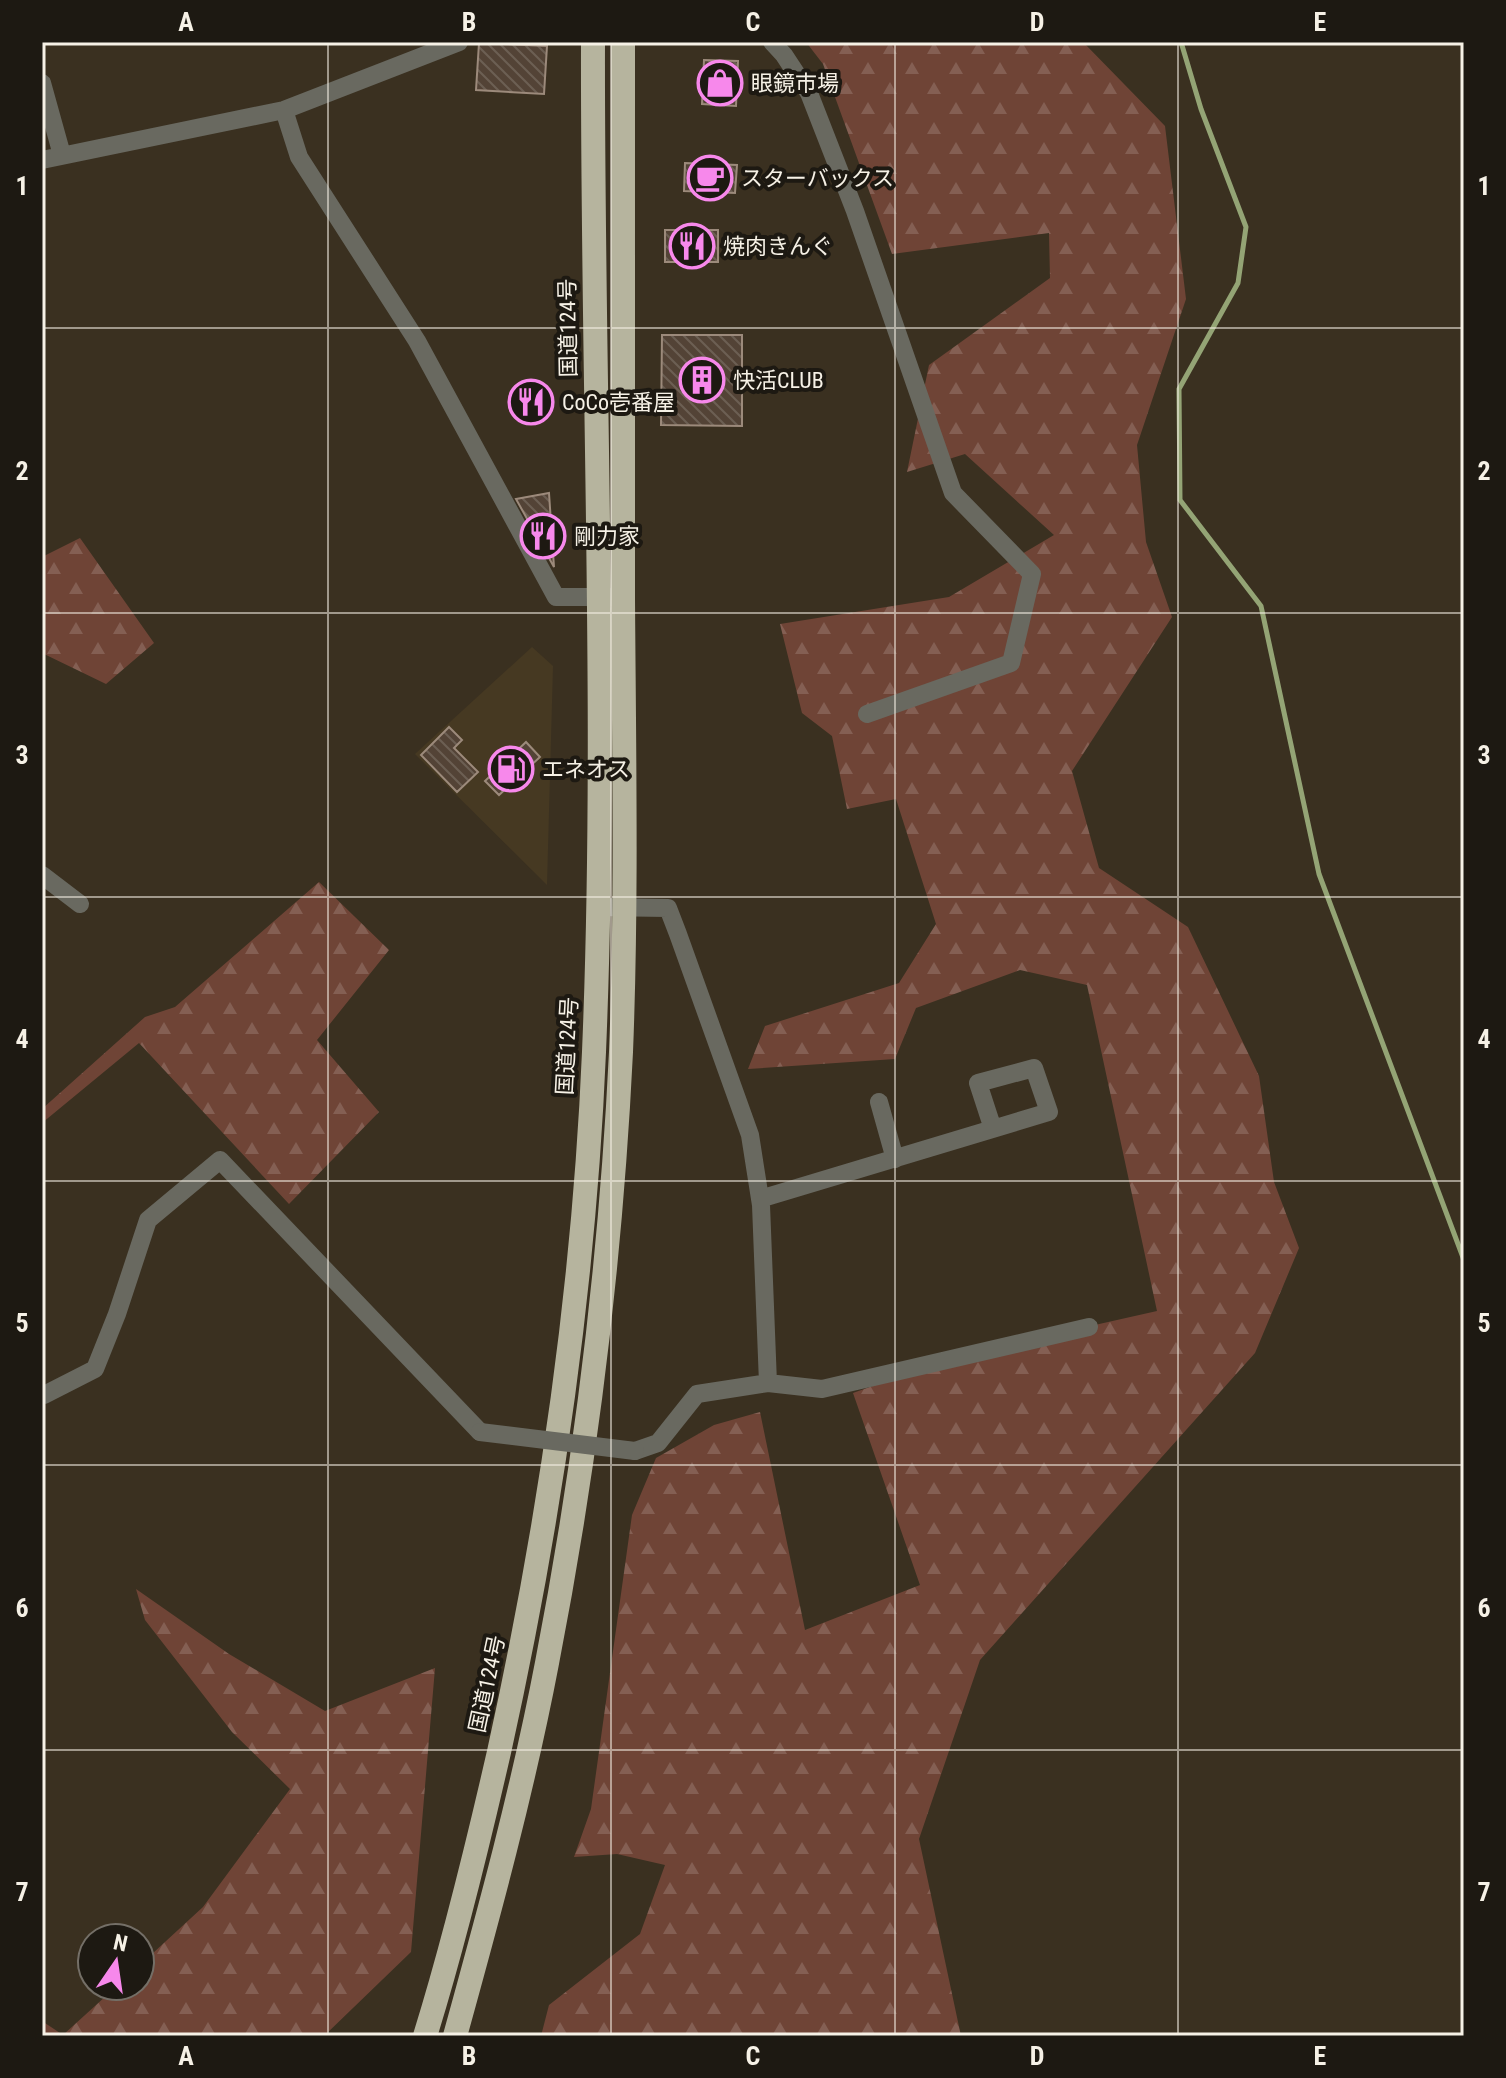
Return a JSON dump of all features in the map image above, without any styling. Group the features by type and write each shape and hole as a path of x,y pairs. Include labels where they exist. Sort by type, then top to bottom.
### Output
{"highway":[{"name":"国道124号","path":"425,2036 480,1838 519,1660 551,1486 571,1339 585,1190 594,1055 597,907 593,42"},
{"path":"455,2036 504,1850 547,1665 597,1343 611,1191 621,1053 624,907 623,42"}],"street":[{"path":"42,160 284,110 459,42"},
{"path":"772,42 809,93 855,211 953,493 1032,574 1011,663 867,714"},
{"path":"42,83 62,155"},
{"path":"284,110 299,157 417,341 556,597 623,597"},
{"path":"42,875 80,904"},
{"path":"597,907 668,908 750,1135 760,1199 768,1383"},
{"path":"879,1102 895,1159"},
{"path":"760,1199 993,1129"},
{"path":"44,1395 95,1369 148,1220 220,1160 480,1432 635,1451 658,1443 697,1394 768,1383 822,1389 1089,1327"}],"shaded area":[{"path":"532,647 553,666 547,885 415,754"}],"green space":[{"path":"806,42 1083,42 1165,126 1186,299 1137,445 1146,542 1172,617 1072,771 1099,868 1188,927 1259,1076 1274,1182 1299,1248 1255,1353 980,1660 919,1839 961,2036 541,2036 549,2005 640,1934 665,1865 617,1854 574,1857 591,1809 632,1515 656,1458 714,1425 760,1412 805,1630 920,1585 853,1393 953,1357 1157,1311 1087,985 1020,970 916,1008 895,1059 748,1069 765,1026 899,983 936,924 896,799 847,809 832,736 802,713 780,624 949,597 1054,535 965,454 907,472 929,365 1050,278 1049,233 892,254 823,64"},
{"path":"80,538 154,643 106,684 42,653 42,557"},
{"path":"319,882 389,950 317,1040 379,1112 289,1204 139,1043 42,1123 42,1109 145,1017 175,1007"},
{"path":"136,1589 229,1654 325,1711 435,1668 411,1952 324,2036 42,2036 42,2021 63,2035 99,2002 156,2002 156,1950 203,1907 290,1789 232,1732 145,1620"}],"building":[{"path":"479,43 547,46 544,94 476,90"},
{"name":"眼鏡市場","path":"704,60 738,61 736,106 702,104"},
{"name":"スターバックス","path":"685,163 737,165 735,193 684,191"},
{"name":"焼肉きんぐ","path":"665,230 718,230 718,262 665,262"},
{"name":"快活CLUB","path":"662,335 742,335 742,426 661,425"},
{"name":"CoCo壱番屋","path":"542,385 552,403 520,420 510,402"},
{"name":"剛力家","path":"549,493 554,567 516,499"},
{"path":"449,727 462,740 454,748 478,772 457,792 421,755"},
{"path":"526,742 540,757 499,795 485,781"}],"waterway":[{"path":"1181,42 1201,109 1246,227 1238,283 1179,389 1180,500 1261,606 1319,874 1464,1260"}],"place":[{"name":"眼鏡市場","path":"720,83"},
{"name":"スターバックス","path":"710,178"},
{"name":"焼肉きんぐ","path":"692,246"},
{"name":"快活CLUB","path":"702,380"},
{"name":"CoCo壱番屋","path":"531,402"},
{"name":"剛力家","path":"543,536"},
{"name":"エネオス","path":"511,769"}]}
